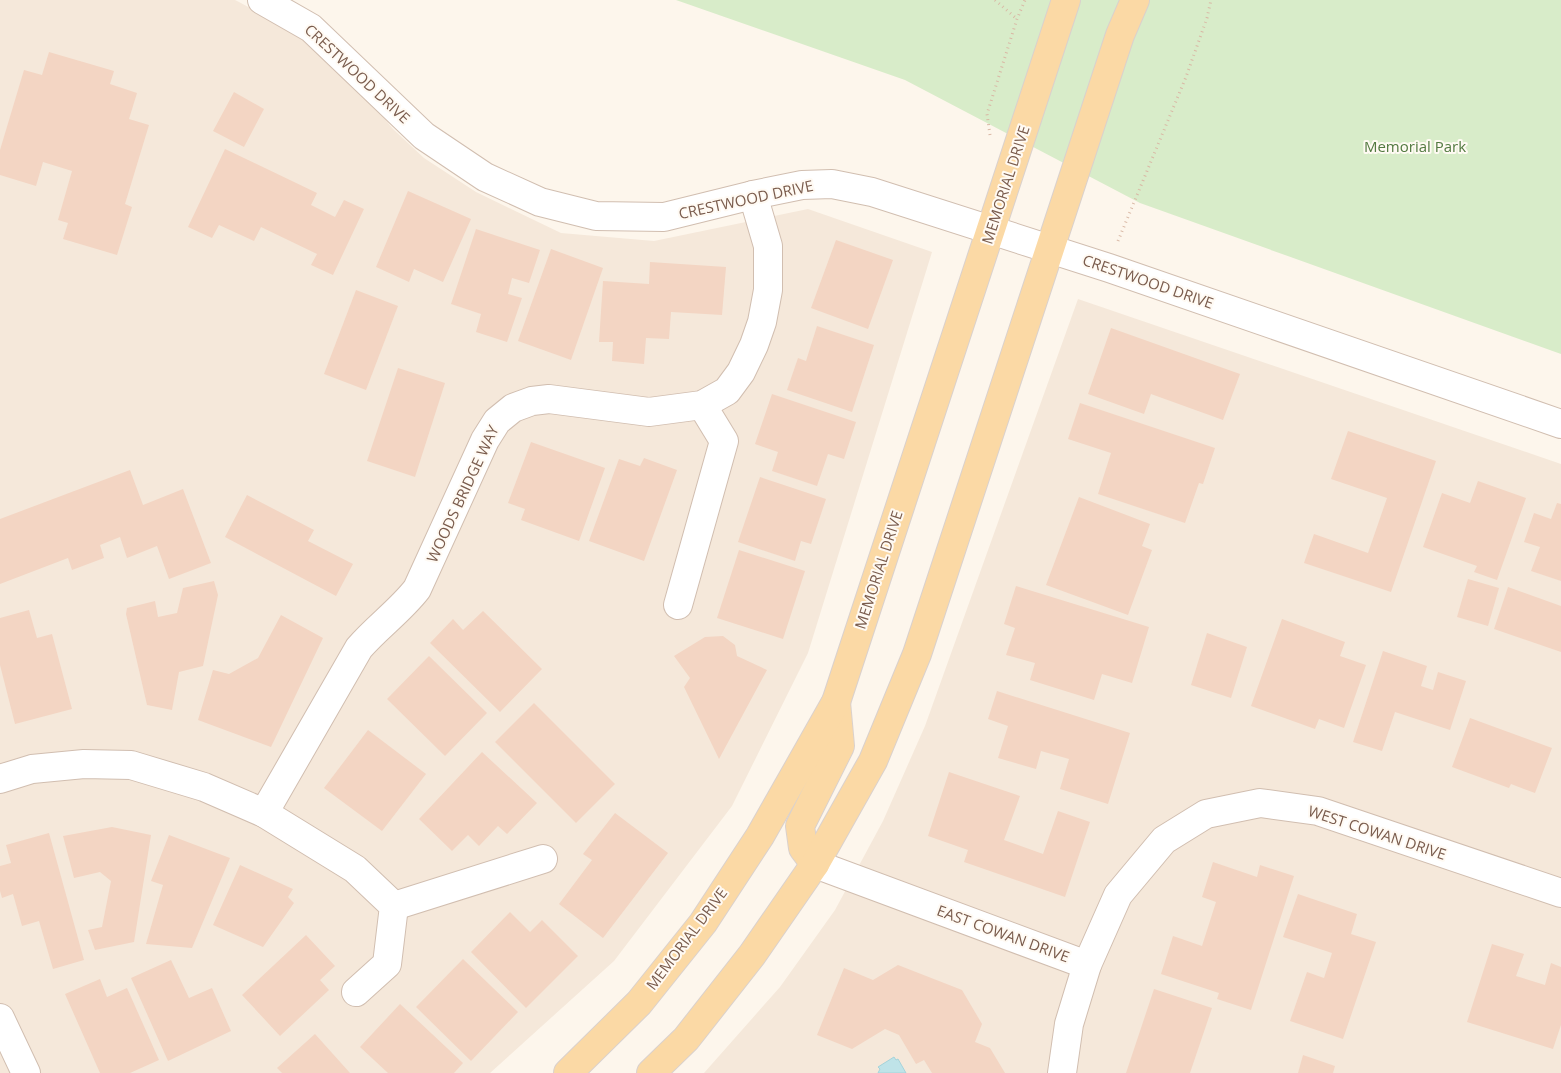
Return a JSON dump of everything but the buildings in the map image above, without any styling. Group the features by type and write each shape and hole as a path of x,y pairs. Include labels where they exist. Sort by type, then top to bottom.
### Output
{"main road":[{"name":"MEMORIAL DRIVE","path":"568,1073 639,1003 703,923 760,836 836,702 1066,0"},
{"path":"651,1073 686,1039 752,955 815,864 872,762 917,654 1120,35 1135,0"},
{"path":"815,864 803,848 800,826 840,746 836,702"}],"street":[{"name":"CRESTWOOD DRIVE","path":"262,0 311,28 424,136 485,177 540,202 596,216 664,217 802,185 832,184 872,192 1109,268 1561,424"},
{"name":"WOODS BRIDGE WAY","path":"264,813 359,648 406,603 417,589 485,440 497,421 513,408 532,401 549,399 649,412 702,405 727,391 741,372 762,322 768,290 768,246 753,195"},
{"path":"678,605 724,441 702,405"},
{"path":"0,779 32,769 75,764 131,765 204,787 264,813 355,869 394,906"},
{"name":"WEST COWAN DRIVE","path":"1088,965 1118,895 1164,840 1206,814 1260,803 1318,812 1561,894"},
{"path":"394,906 543,858"},
{"name":"EAST COWAN DRIVE","path":"815,864 1088,965 1069,1024 1062,1073"},
{"path":"356,992 387,964 394,906"},
{"path":"0,1018 26,1073"}],"path":[{"path":"995,0 1017,19"},
{"path":"991,135 987,114 1017,19 1025,0"},
{"path":"1109,268 1124,226 1186,77 1207,18 1211,0"}],"shaded area":[{"path":"0,0 235,0 291,30 326,56 361,90 393,129 424,158 476,192 561,233 654,241 808,209 932,252 808,653 732,806 614,961 490,1073 0,1073"},
{"path":"1078,299 1561,464 1561,1073 704,1073 780,987 835,910 883,821 925,726"}],"green space":[{"name":"Memorial Park","path":"676,0 1561,0 1561,354 1140,203 905,80"}],"water":[{"path":"894,1057 896,1060 898,1059 906,1073 878,1073 880,1069 878,1067"}]}
